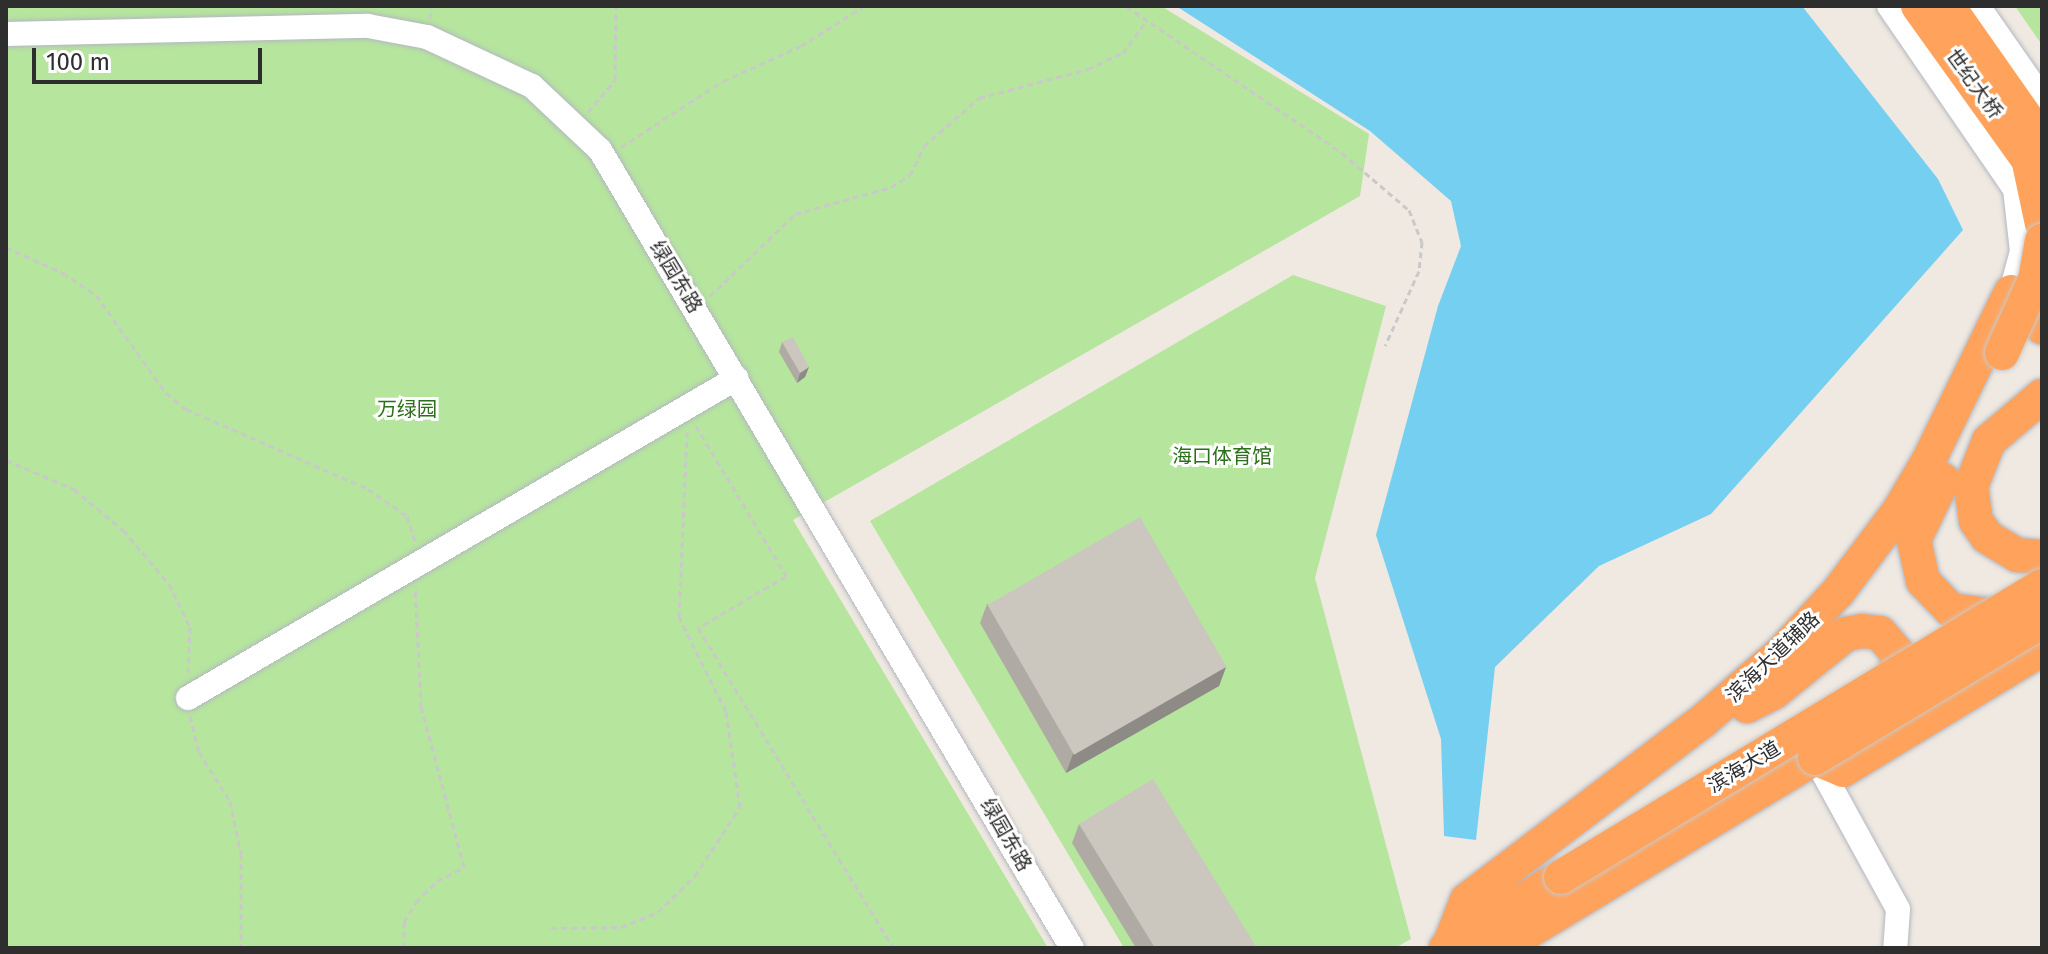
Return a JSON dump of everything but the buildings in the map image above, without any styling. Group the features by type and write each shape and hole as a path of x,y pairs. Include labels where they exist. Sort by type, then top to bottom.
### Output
{"highway":[{"name":"世纪大桥","path":"1918,6 2037,136"},
{"name":"世纪大桥","path":"1948,6 2037,136"},
{"path":"2037,136 2042,224"},
{"path":"2042,241 2030,291 1914,540 1923,581 1943,605 1962,615 2042,619"},
{"path":"2027,298 2042,327"},
{"name":"滨海大道辅路","path":"1447,947 1467,900 1703,721 1782,652 1838,592 1914,486 2027,298"},
{"path":"2042,396 1989,441 1971,486 1976,521 1987,537 2017,555 2042,557"},
{"path":"1447,947 1484,905 1747,706 1838,616 1948,464"},
{"name":"滨海大道","path":"1447,947 2042,586"},
{"name":"滨海大道","path":"1501,948 2042,619"},
{"path":"1747,706 1773,693 1846,634 1880,633 1898,654 1882,747"},
{"path":"1815,758 1843,770 2042,649"}],"street":[{"path":"1889,6 2015,189 2027,298"},
{"path":"1978,6 2037,136"},
{"name":"绿园东路","path":"6,34 368,26 427,37 532,86 604,157 1072,948"},
{"path":"188,698 737,378"},
{"path":"1815,758 1898,909 1895,948"}],"path":[{"path":"574,125 615,80 616,6"},
{"path":"604,157 723,81 801,46 864,6"},
{"path":"1126,6 1342,153 1409,210 1422,242 1419,271 1385,346"},
{"path":"696,310 795,214 891,187 910,175 924,146 979,98 1088,69 1123,53 1147,20"},
{"path":"6,247 63,273 96,295 166,393 186,409 283,448 394,505 415,534 421,707 464,867 437,881 416,902 404,922 404,948"},
{"path":"688,412 786,576 698,628 893,948"},
{"path":"551,928 621,927 658,912 695,876 740,807 726,711 679,617 687,428"},
{"path":"6,460 74,489 123,530 169,584 190,627 188,698 199,752 230,801 241,854 241,948"}],"green space":[{"name":"万绿园","path":"6,6 1161,6 1369,134 1360,196 793,520 1048,948 6,948"},
{"path":"2015,6 2042,6 2042,45"},
{"name":"海口体育馆","path":"1293,275 1386,306 1315,578 1411,939 1395,948 1124,948 870,521"}],"water":[{"path":"1176,6 1802,6 1938,179 1963,230 1711,514 1599,566 1495,667 1476,840 1444,836 1441,739 1376,535 1438,306 1461,246 1451,201 1370,131"}]}
